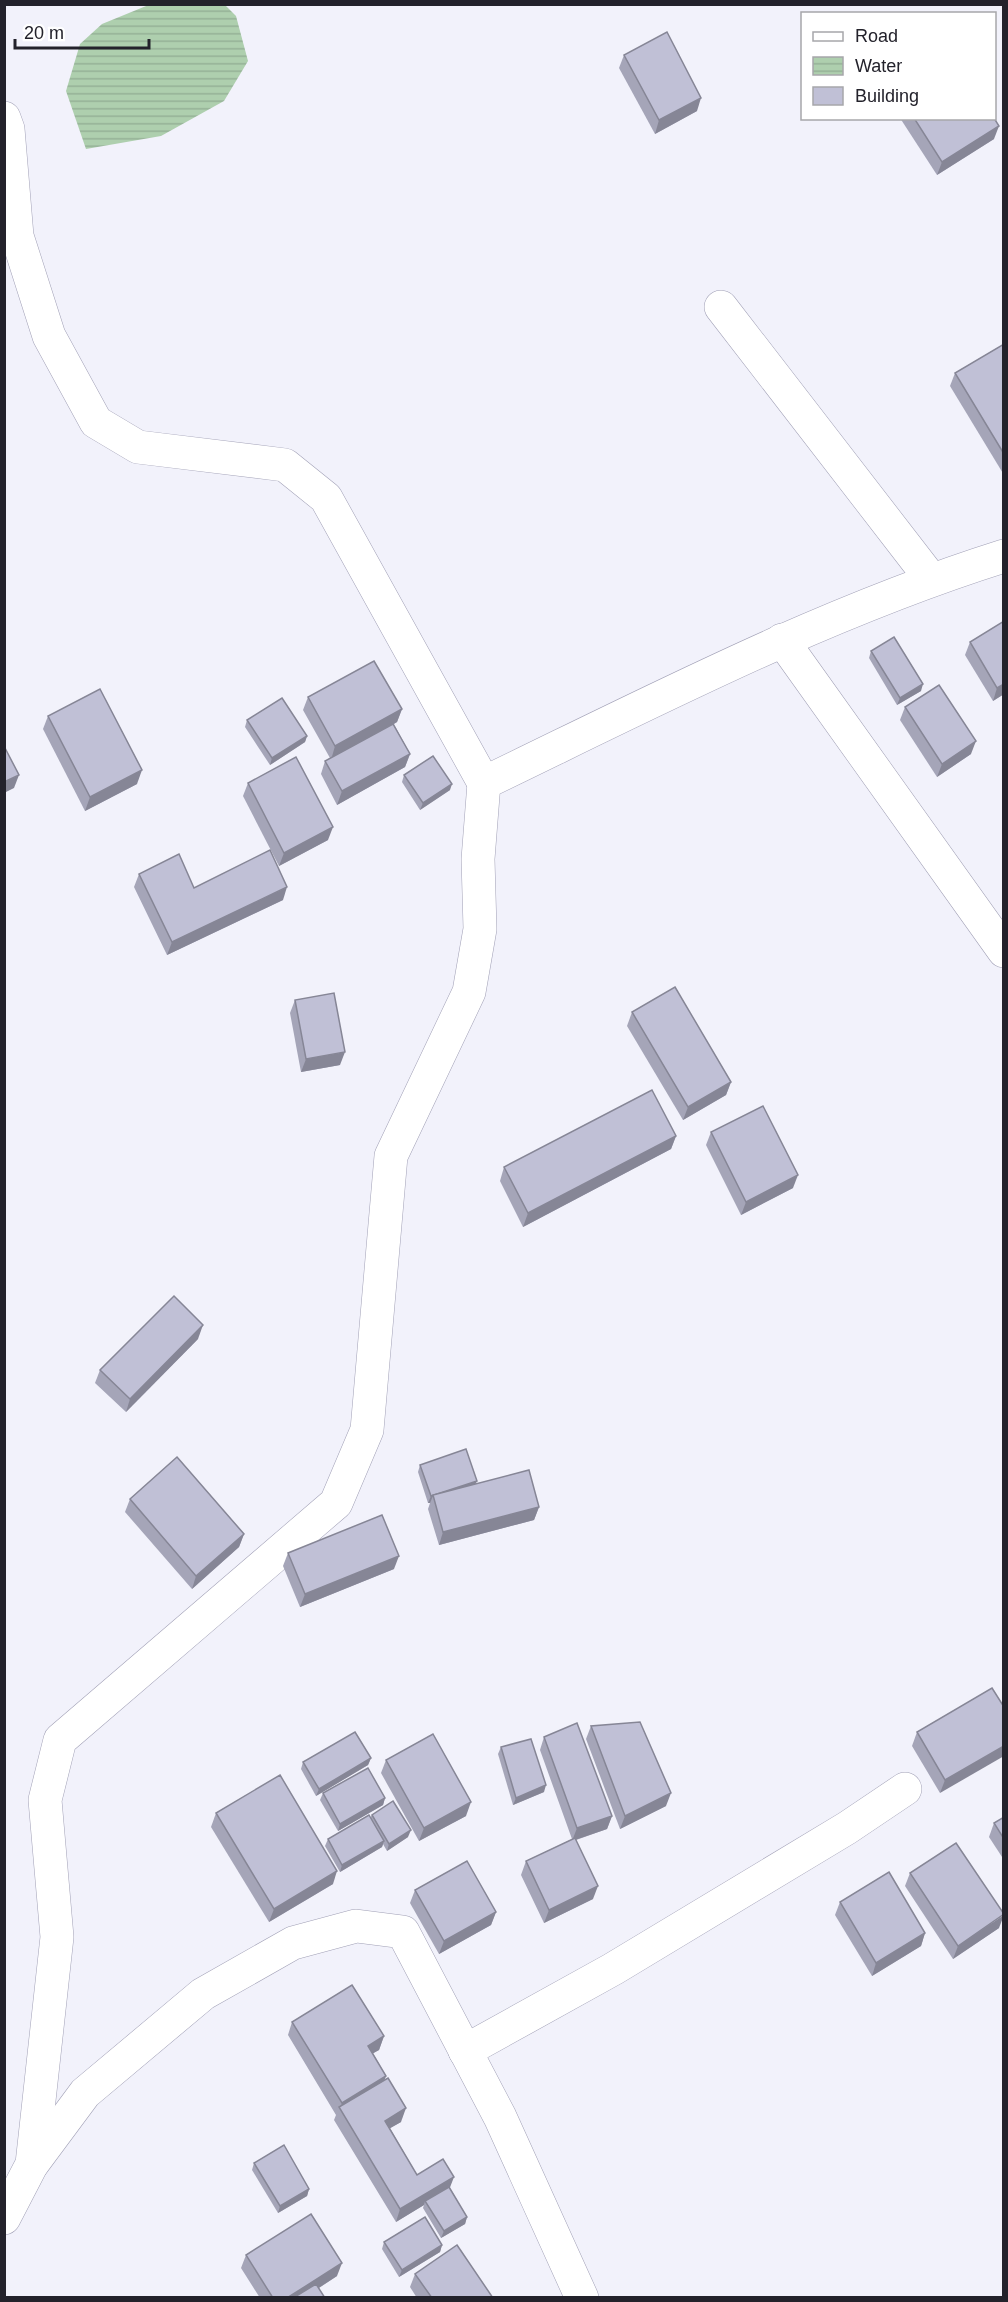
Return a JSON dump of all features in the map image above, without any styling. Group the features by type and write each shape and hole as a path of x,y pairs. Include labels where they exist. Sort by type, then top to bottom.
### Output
{"street":[{"path":"4,118 8,129 17,236 49,336 96,422 138,447 285,465 326,498 484,783 478,859 480,929 469,992 391,1156 367,1430 336,1503 60,1740 45,1800 57,1937 32,2164"},
{"path":"721,307 931,579"},
{"path":"484,783 782,640 931,579 1004,556"},
{"path":"782,640 1004,951"},
{"path":"465,2051 632,1957 847,1828 905,1789"},
{"path":"4,2218 32,2164 85,2093 203,1994 293,1943 356,1926 403,1932 500,2117 582,2298"}],"water":[{"path":"151,4 225,5 236,16 248,61 224,101 161,136 86,149 66,91 80,44 102,24"}],"building":[{"path":"667,32 701,98 659,120 624,55"},
{"path":"915,120 995,120 999,126 942,162"},
{"path":"1004,344 1004,454 955,373"},
{"path":"1004,621 1004,684 997,688 970,642"},
{"path":"894,637 923,684 900,698 871,651"},
{"path":"374,661 402,709 335,746 308,697"},
{"path":"939,685 976,741 942,764 905,707"},
{"path":"100,689 142,770 90,797 48,716"},
{"path":"282,698 307,736 272,758 247,720"},
{"path":"393,724 410,754 342,791 325,761"},
{"path":"4,746 19,775 4,782"},
{"path":"433,756 452,784 423,803 404,775"},
{"path":"296,757 333,827 284,853 248,783"},
{"path":"270,850 287,887 172,942 139,874 179,854 194,888"},
{"path":"675,987 731,1082 688,1107 632,1012"},
{"path":"334,993 345,1052 306,1059 295,1000"},
{"path":"652,1090 676,1136 528,1213 504,1167"},
{"path":"763,1106 798,1175 746,1202 711,1132"},
{"path":"174,1296 203,1325 130,1399 100,1370"},
{"path":"466,1449 477,1481 431,1496 420,1465"},
{"path":"177,1457 244,1534 196,1576 130,1499"},
{"path":"529,1470 539,1507 443,1532 433,1495"},
{"path":"382,1515 399,1556 305,1594 288,1553"},
{"path":"992,1688 1004,1707 1004,1746 945,1780 917,1732"},
{"path":"640,1722 671,1793 625,1816 591,1726"},
{"path":"577,1723 612,1816 577,1828 544,1737"},
{"path":"355,1732 371,1758 319,1789 303,1762"},
{"path":"433,1734 471,1802 424,1828 386,1760"},
{"path":"531,1739 546,1785 516,1798 501,1747"},
{"path":"368,1768 385,1798 340,1824 323,1793"},
{"path":"280,1775 337,1871 274,1909 216,1813"},
{"path":"393,1801 411,1830 389,1844 372,1815"},
{"path":"369,1815 384,1841 342,1865 328,1839"},
{"path":"1004,1817 1004,1839 994,1823"},
{"path":"575,1838 598,1886 549,1910 526,1861"},
{"path":"956,1843 1004,1914 958,1946 910,1873"},
{"path":"467,1861 496,1912 444,1941 415,1890"},
{"path":"889,1872 925,1933 876,1963 840,1902"},
{"path":"352,1985 384,2036 368,2046 386,2076 342,2103 292,2022"},
{"path":"388,2078 406,2108 385,2121 417,2175 443,2159 454,2177 400,2209 339,2107"},
{"path":"284,2145 309,2189 280,2206 254,2163"},
{"path":"449,2187 467,2217 444,2231 425,2201"},
{"path":"311,2214 342,2263 287,2298 273,2298 246,2255"},
{"path":"425,2217 442,2245 402,2270 384,2242"},
{"path":"457,2245 493,2298 432,2298 415,2274"},
{"path":"316,2284 325,2298 293,2298"}]}
